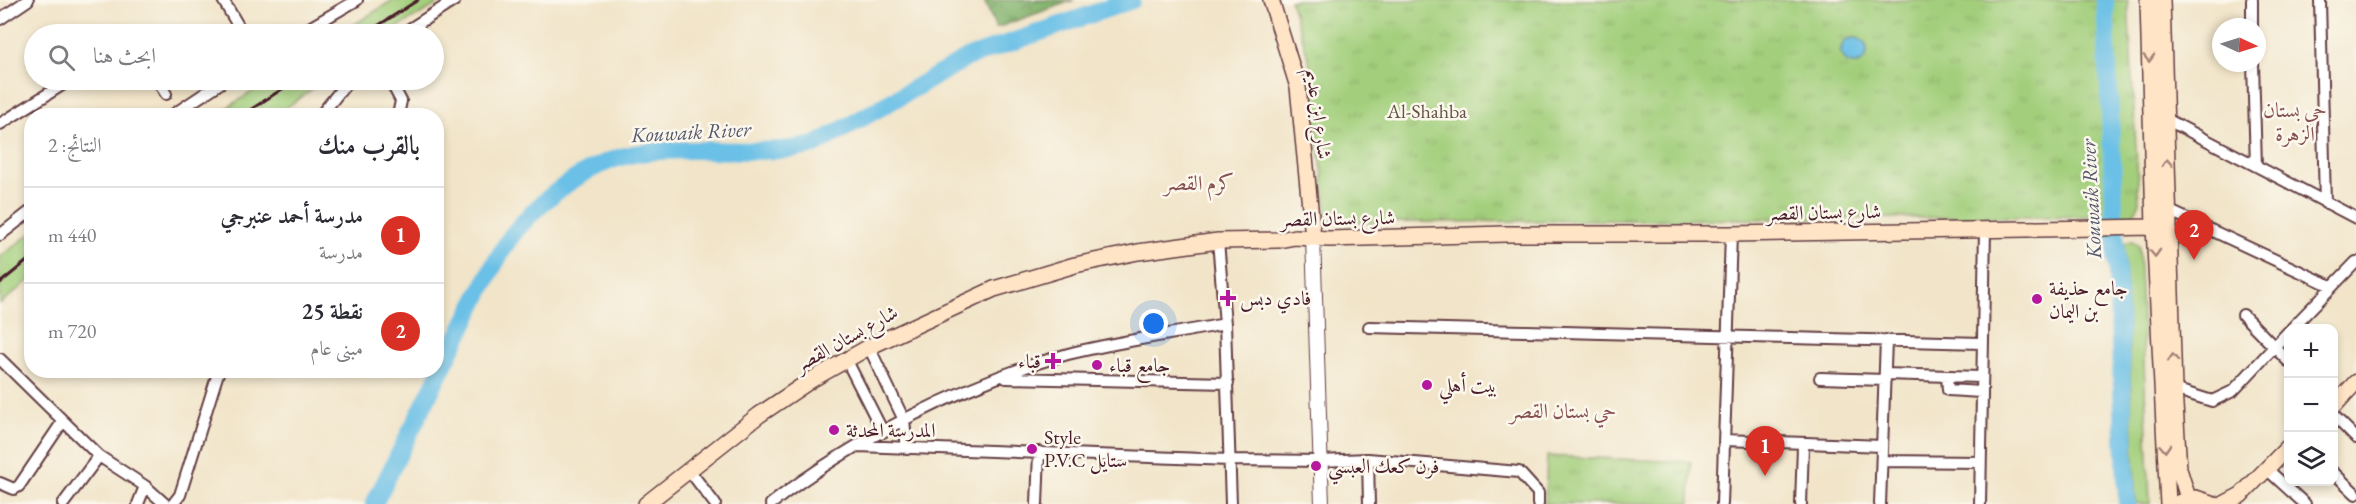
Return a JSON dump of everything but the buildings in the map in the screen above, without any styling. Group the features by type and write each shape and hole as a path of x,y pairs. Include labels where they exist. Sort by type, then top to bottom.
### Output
{"main road":[{"name":"شارع ابن عديم","path":"1271,0 1298,87 1313,237"},
{"path":"2148,0 2146,227 2168,504"},
{"path":"2162,0 2174,389 2179,469 2183,501 2204,499 2214,504"},
{"name":"شارع بستان القصر","path":"646,504 759,415 846,358 983,294 1075,265 1138,252 1218,241 1313,237 1329,240 1504,234 1731,234 2146,227"},
{"path":"2338,396 2355,383"},
{"path":"2338,402 2355,383"},
{"path":"2224,504 2241,495 2284,452"},
{"path":"2239,504 2284,457"}],"street":[{"path":"0,19 28,0"},
{"path":"222,0 237,24"},
{"path":"313,24 344,3 357,0"},
{"path":"418,24 455,0"},
{"path":"2252,0 2252,18"},
{"path":"2320,0 2325,203"},
{"path":"2253,72 2256,166"},
{"path":"25,108 54,90"},
{"path":"163,90 166,94"},
{"path":"183,108 210,90"},
{"path":"326,108 341,90"},
{"path":"395,90 401,101 400,108"},
{"path":"0,124 24,109"},
{"path":"2166,119 2356,218"},
{"path":"2168,210 2331,286"},
{"path":"0,235 24,216"},
{"path":"1980,504 1985,230"},
{"path":"1722,504 1731,234"},
{"path":"1313,237 1322,504"},
{"path":"1218,241 1228,383 1231,504"},
{"path":"2296,324 2356,262"},
{"path":"2242,315 2284,356"},
{"path":"771,504 810,476 882,432 999,378 1067,354 1225,324"},
{"path":"1369,327 1982,343"},
{"path":"2174,389 2212,401 2233,391 2284,338"},
{"path":"1880,504 1886,340"},
{"path":"869,347 904,420 908,449"},
{"path":"846,358 882,432"},
{"path":"0,359 99,456 145,486 165,504"},
{"path":"1947,376 1948,390 1981,392"},
{"path":"1820,378 1981,377"},
{"path":"173,504 180,495 217,378"},
{"path":"999,378 1228,383"},
{"path":"2338,420 2356,438"},
{"path":"0,483 14,489 19,486 63,422"},
{"path":"1724,440 1882,446"},
{"path":"1801,504 1803,446 1806,443"},
{"path":"858,446 1230,460 1368,459 1519,472 1538,493 1538,504"},
{"path":"1037,504 1039,452"},
{"path":"63,504 99,456"},
{"path":"1368,459 1369,504"},
{"path":"1882,461 1980,462"},
{"path":"689,470 715,504"},
{"path":"2270,472 2305,504"},
{"path":"2338,477 2356,494"},
{"path":"138,504 145,486"}],"green space":[{"path":"393,0 445,0 403,24 355,24"},
{"path":"984,0 1074,0 996,28"},
{"name":"Al-Shahba","path":"1290,0 2128,0 2139,204 2133,216 1328,223 1309,60"},
{"path":"255,90 311,90 286,108 227,108"},
{"path":"24,238 24,285 0,304 0,257"},
{"path":"2133,241 2139,246 2150,504 2136,504 2124,243"},
{"path":"1547,456 1691,462 1690,504 1545,504"}],"water":[{"path":"1854,38 1863,42 1867,51 1863,60 1854,64 1845,60 1841,51 1845,42"}],"waterway":[{"name":"Kouwaik River","path":"444,365 494,265 513,234 532,212 556,192 594,168 617,158 638,153 682,150 770,151 815,145 969,57 1132,0"},
{"name":"Kouwaik River","path":"2105,0 2127,504"},
{"name":"Kouwaik River","path":"374,504 437,378"}],"railway":[{"path":"381,24 418,0"},
{"path":"253,108 281,90"},
{"path":"0,283 24,264"}],"place":[{"name":"نقطة 25","path":"2194,260"},
{"name":"فادي دبس","path":"1228,298"},
{"name":"جامع حذيفة بن اليمان","path":"2037,299"},
{"name":"قباء","path":"1053,361"},
{"name":"جامع قباء","path":"1097,365"},
{"name":"بيت أهلي","path":"1427,385"},
{"name":"المدرسة المحدثة","path":"834,430"},
{"name":"Style P.V.C ستايل","path":"1032,449"},
{"name":"فرن كعك العبسي","path":"1316,466"},
{"name":"مدرسة أحمد عنبرجي","path":"1765,476"}],"district":[{"name":"حي بستان الزهرة","path":"2295,122"},
{"name":"كرم القصر","path":"1199,183"},
{"name":"حي بستان القصر","path":"1563,411"}]}
